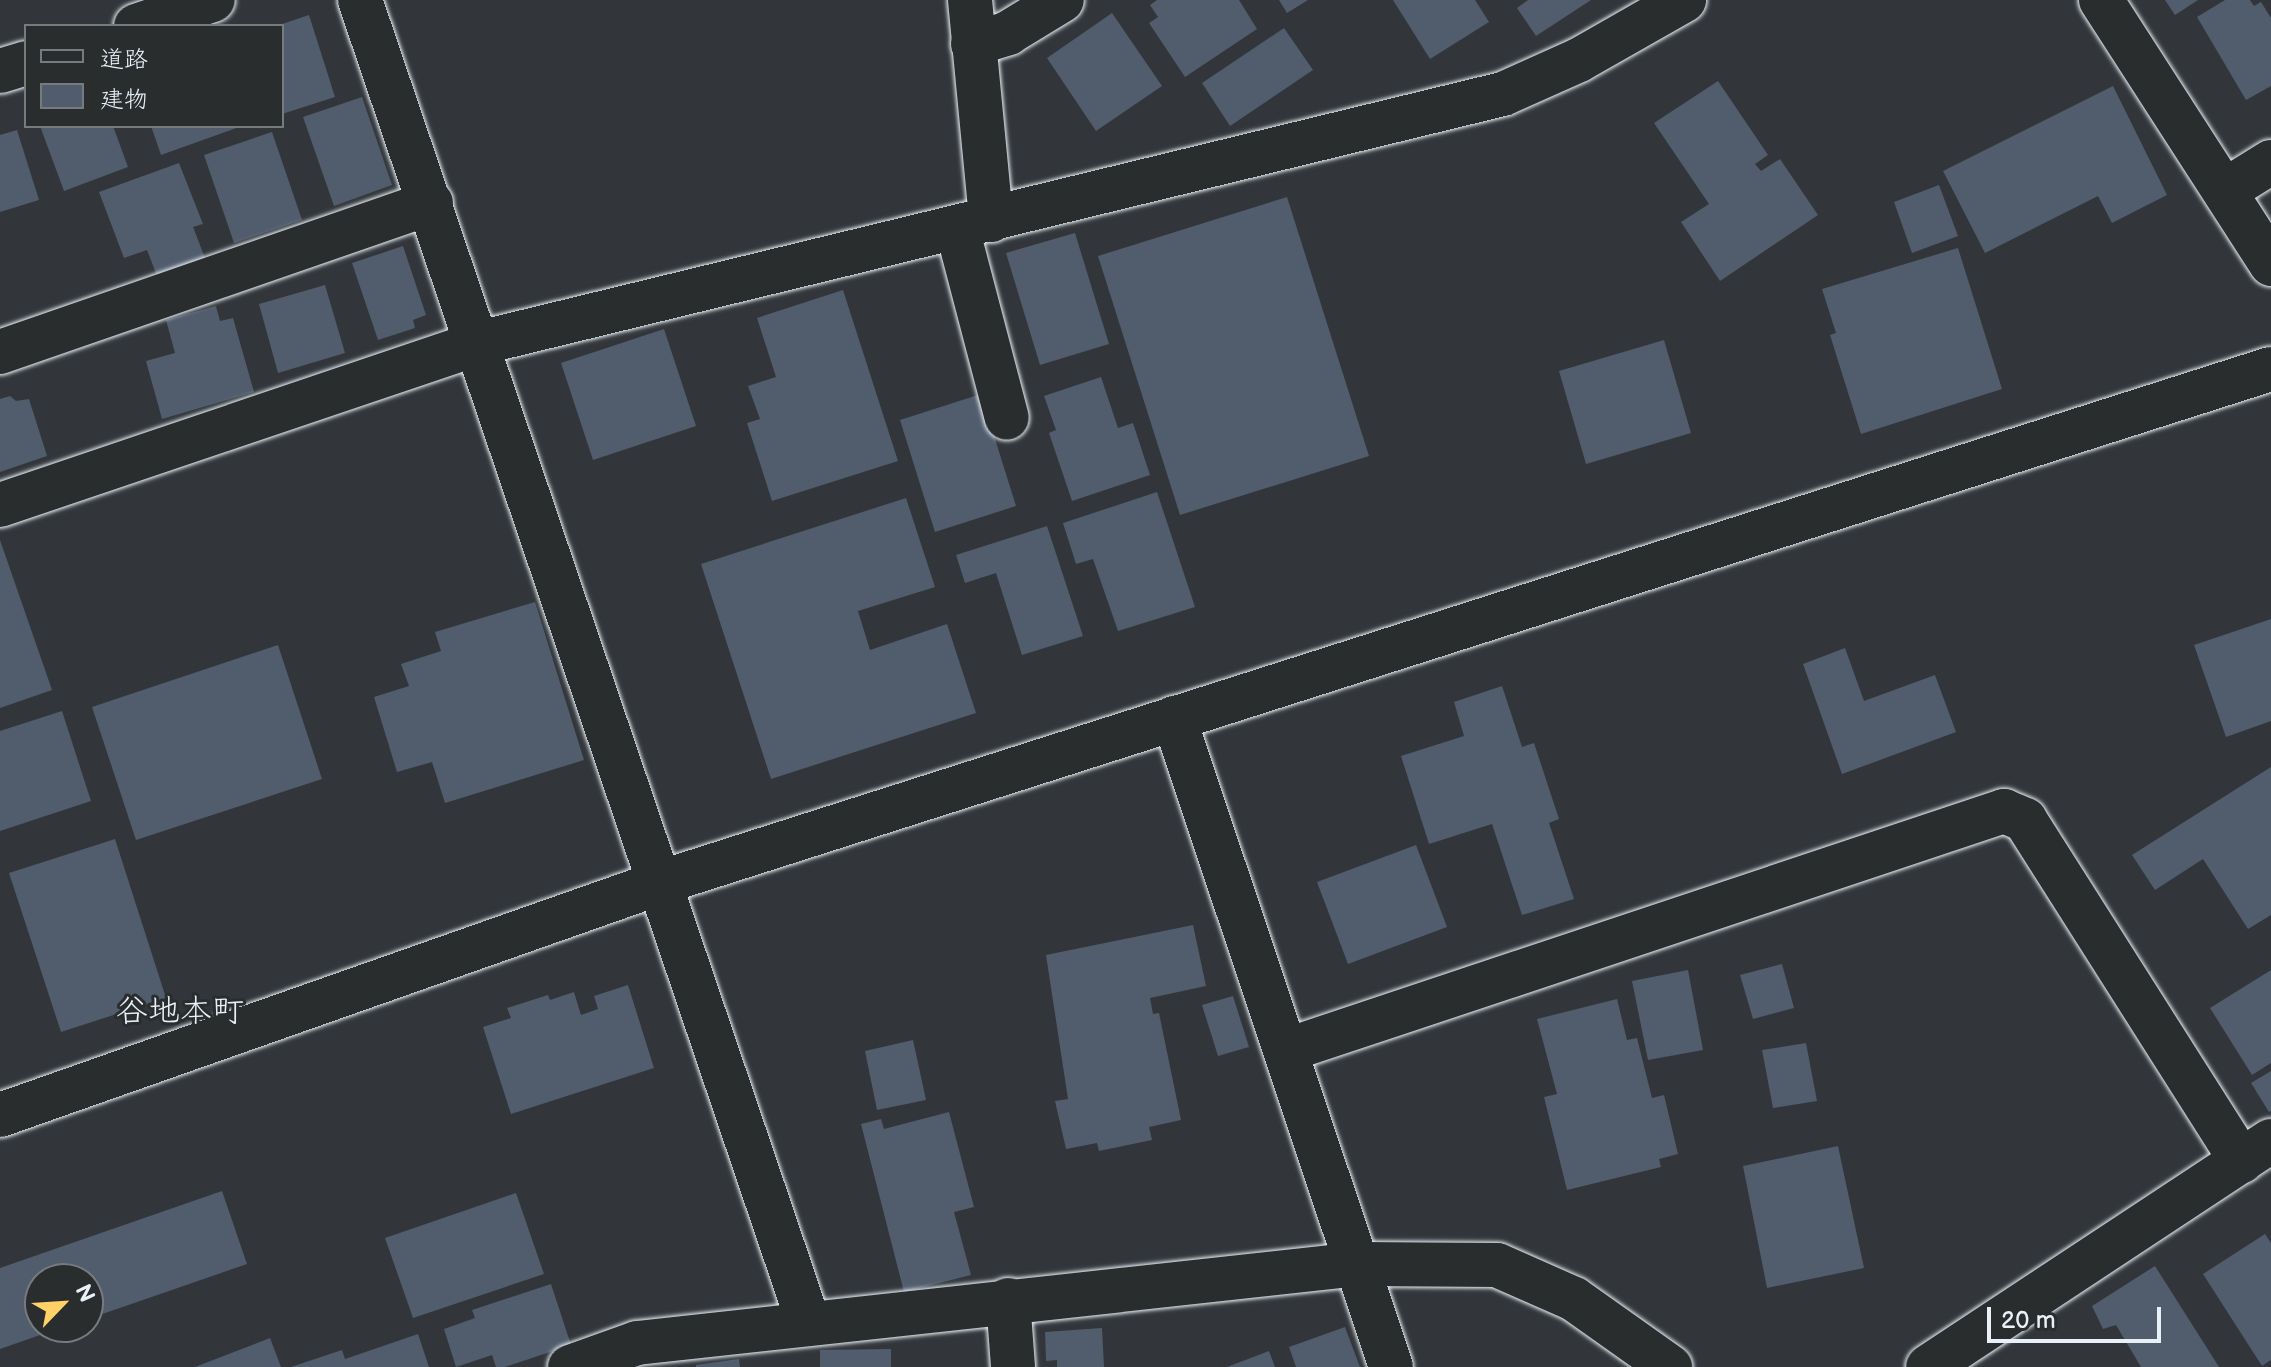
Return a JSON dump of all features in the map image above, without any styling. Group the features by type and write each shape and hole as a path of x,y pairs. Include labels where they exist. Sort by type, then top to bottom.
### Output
{"street":[{"path":"142,24 213,0"},
{"path":"360,0 479,343 808,1321"},
{"path":"970,0 974,224 1007,418"},
{"path":"973,44 1008,33 1062,0"},
{"path":"0,505 479,343 1503,94 1579,60 1684,0"},
{"path":"2101,0 2271,264"},
{"path":"0,71 24,64"},
{"path":"2226,190 2271,162"},
{"path":"0,352 431,203"},
{"path":"0,1115 659,883 2271,369"},
{"path":"1174,718 1360,1264 1391,1367"},
{"path":"1287,1050 2004,811 2025,820 2256,1151 1928,1367"},
{"path":"570,1367 637,1343 808,1321 1360,1264 1497,1265 1574,1299 1670,1367"},
{"path":"1008,1300 1013,1367"}],"building":[{"path":"1157,0 1239,0 1257,29 1185,77 1149,23 1158,17 1150,5"},
{"path":"1279,0 1308,0 1287,13"},
{"path":"1393,0 1475,0 1489,22 1430,59"},
{"path":"1528,0 1591,0 1536,36 1517,8"},
{"path":"2165,0 2198,0 2175,15"},
{"path":"2225,0 2250,0 2254,6 2261,2 2271,18 2271,86 2246,100 2197,17"},
{"path":"1112,13 1162,86 1096,131 1047,58"},
{"path":"309,15 335,97 284,113 282,24"},
{"path":"1284,28 1313,70 1230,126 1202,83"},
{"path":"1718,81 1768,155 1755,164 1761,171 1780,159 1818,215 1720,281 1681,222 1709,204 1654,123"},
{"path":"2113,86 2167,195 2112,223 2098,196 1985,253 1943,171"},
{"path":"362,97 392,185 334,206 303,117"},
{"path":"41,128 114,128 128,167 64,191"},
{"path":"152,128 236,128 161,155"},
{"path":"17,130 39,200 0,212 0,135"},
{"path":"272,132 302,220 234,243 204,155"},
{"path":"179,163 203,224 193,227 205,258 157,276 147,250 124,258 99,192"},
{"path":"1939,185 1958,236 1912,253 1894,202"},
{"path":"1287,197 1369,456 1180,515 1098,256"},
{"path":"1075,233 1109,344 1040,365 1006,253"},
{"path":"403,246 426,315 413,320 415,328 378,340 352,263"},
{"path":"1958,248 2002,389 1861,434 1830,335 1836,333 1822,289"},
{"path":"325,285 345,353 278,373 259,304"},
{"path":"843,290 898,461 772,501 747,423 760,419 748,386 776,377 757,318"},
{"path":"216,306 220,321 233,318 254,392 162,419 146,361 175,353 166,320"},
{"path":"664,329 696,426 593,460 561,363"},
{"path":"1664,340 1691,433 1586,464 1559,371"},
{"path":"1101,377 1118,428 1133,423 1150,475 1072,501 1049,433 1056,430 1044,396"},
{"path":"981,394 1016,506 935,532 900,420"},
{"path":"10,396 16,401 29,399 47,456 0,472 0,399"},
{"path":"1157,492 1195,607 1118,631 1093,559 1076,564 1063,523"},
{"path":"906,498 935,587 858,611 870,650 947,624 976,713 771,779 701,564"},
{"path":"1047,526 1083,636 1022,655 996,573 965,583 956,555"},
{"path":"0,540 52,690 0,708"},
{"path":"535,602 584,760 445,803 432,762 397,772 374,697 409,686 401,664 441,651 435,632"},
{"path":"2271,619 2271,721 2226,737 2194,645"},
{"path":"278,645 322,779 136,840 92,707"},
{"path":"1845,648 1864,701 1935,675 1956,732 1842,774 1803,664"},
{"path":"1502,686 1522,747 1534,743 1559,819 1549,823 1574,899 1522,915 1492,824 1429,844 1401,756 1464,736 1454,702"},
{"path":"62,711 91,801 0,831 0,731"},
{"path":"2271,767 2271,915 2248,929 2203,859 2155,890 2132,855"},
{"path":"115,839 166,998 61,1032 9,873"},
{"path":"1416,845 1447,927 1348,964 1317,882"},
{"path":"1193,925 1206,986 1150,998 1153,1014 1159,1013 1181,1120 1149,1127 1152,1140 1099,1151 1097,1143 1066,1149 1055,1101 1068,1099 1046,955"},
{"path":"1782,964 1794,1008 1753,1019 1740,975"},
{"path":"1688,970 1703,1050 1648,1060 1632,981"},
{"path":"2271,970 2271,1063 2252,1075 2210,1008"},
{"path":"628,985 654,1068 511,1114 483,1027 511,1018 507,1008 548,995 550,1000 574,992 581,1015 598,1009 594,996"},
{"path":"1233,996 1249,1047 1218,1056 1202,1005"},
{"path":"1617,999 1627,1040 1637,1038 1652,1098 1664,1095 1678,1154 1659,1159 1661,1167 1567,1190 1544,1097 1557,1094 1537,1019"},
{"path":"913,1040 926,1100 877,1110 865,1051"},
{"path":"1806,1043 1817,1101 1773,1108 1762,1050"},
{"path":"2271,1071 2271,1111 2269,1112 2251,1083"},
{"path":"949,1112 974,1207 954,1212 971,1275 904,1292 861,1124 881,1119 884,1129"},
{"path":"1838,1146 1864,1268 1767,1288 1743,1166"},
{"path":"222,1191 247,1264 104,1313 104,1263 24,1263 24,1341 0,1349 0,1268"},
{"path":"516,1193 544,1274 413,1318 385,1238"},
{"path":"2265,1234 2271,1243 2271,1360 2262,1366 2203,1274"},
{"path":"2155,1266 2219,1367 2141,1367 2116,1325 2103,1329 2092,1306"},
{"path":"551,1284 571,1345 505,1367 496,1367 492,1355 456,1367 444,1329 475,1318 472,1310"},
{"path":"1345,1327 1360,1367 1296,1367 1289,1347"},
{"path":"1102,1328 1104,1367 1057,1367 1057,1360 1046,1361 1045,1332"},
{"path":"418,1334 429,1367 291,1367 342,1350 345,1359"},
{"path":"270,1338 281,1367 195,1367"},
{"path":"891,1349 891,1367 820,1367 820,1350"},
{"path":"1269,1351 1275,1367 1227,1367"},
{"path":"739,1359 740,1367 696,1367 696,1365"}],"district":[{"name":"谷地本町","path":"180,1012"}]}
